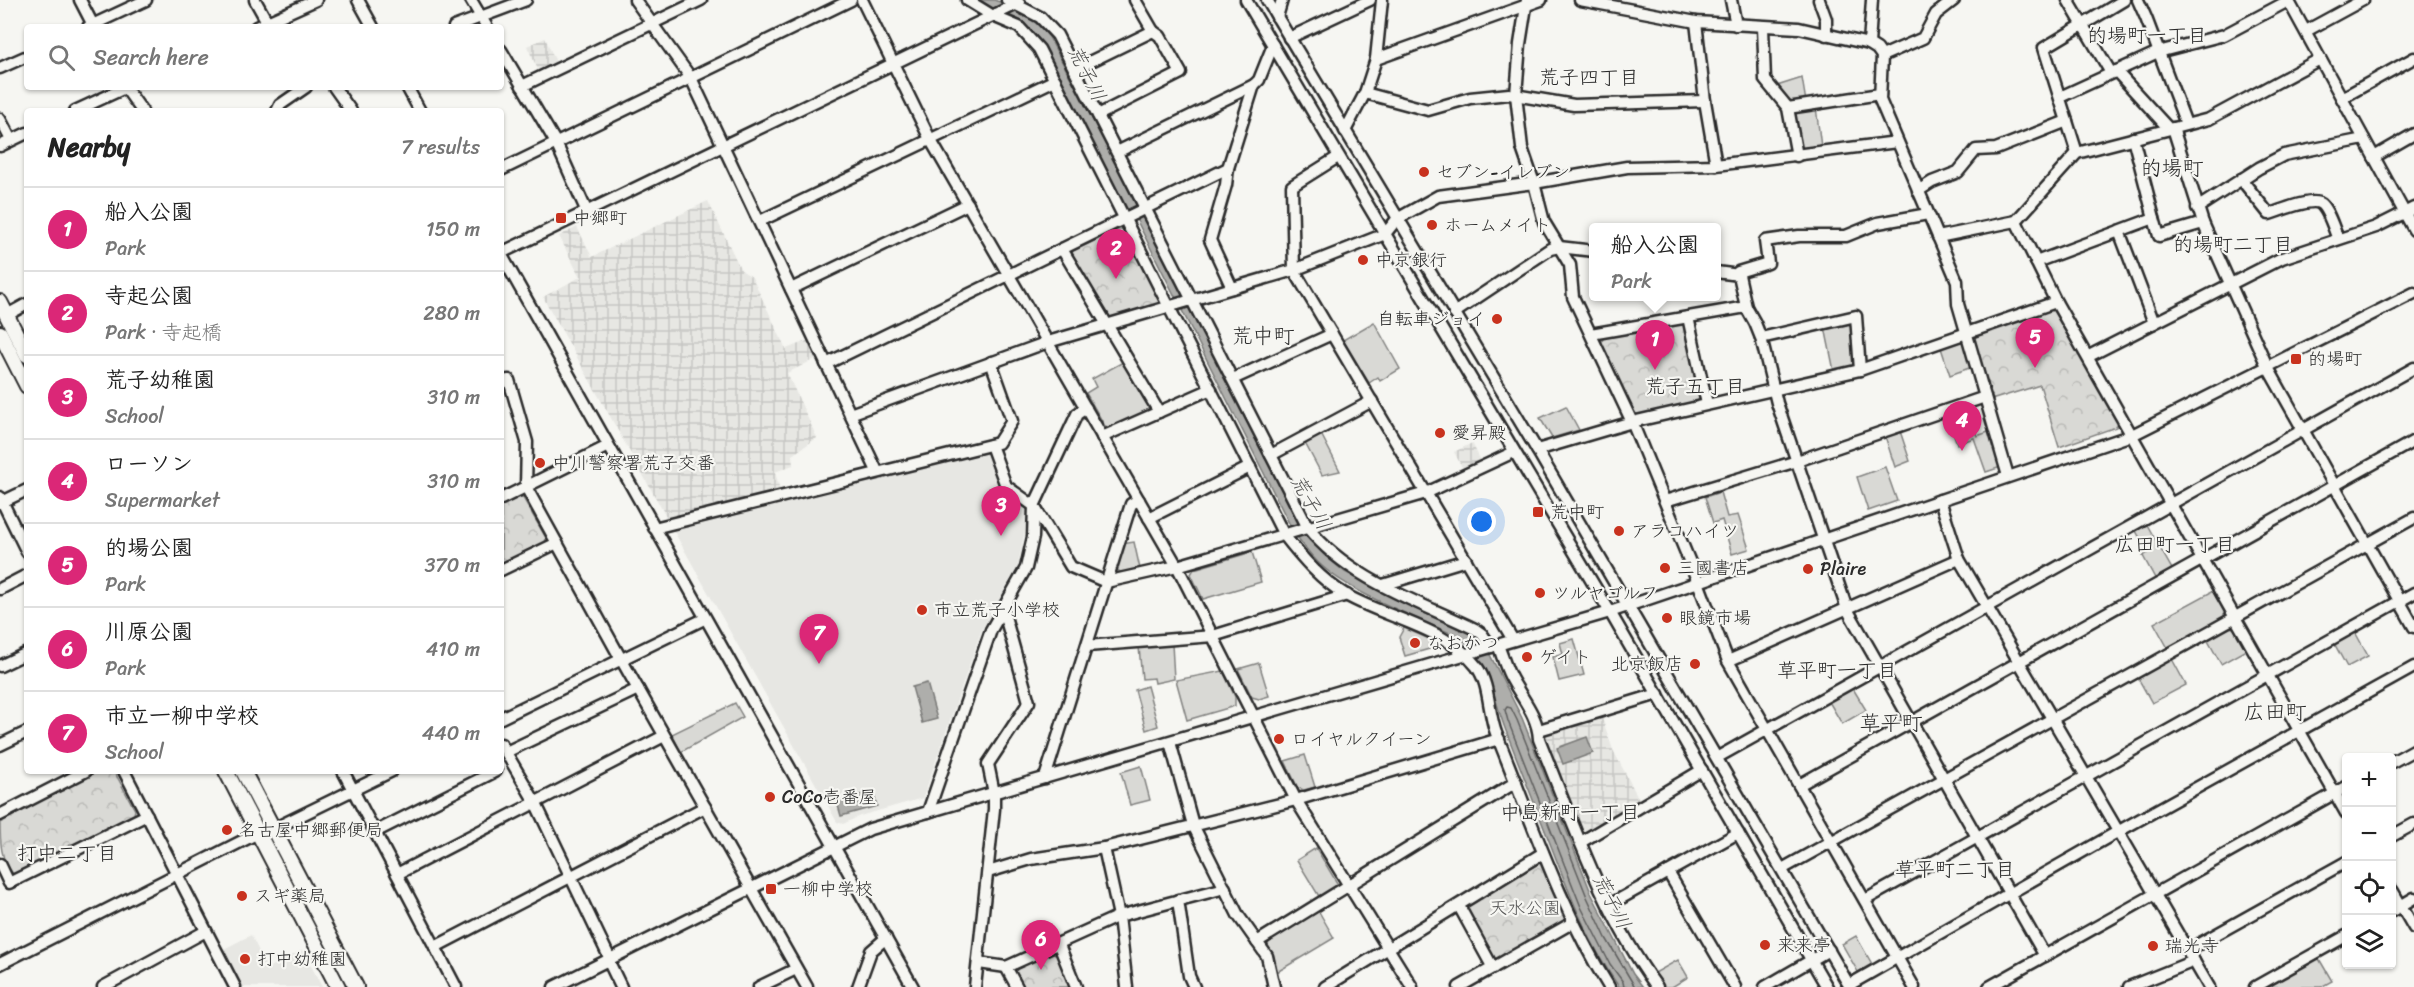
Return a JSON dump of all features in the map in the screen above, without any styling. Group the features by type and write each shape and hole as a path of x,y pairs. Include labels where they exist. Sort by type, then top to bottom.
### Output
{"main road":[{"path":"3,308 24,349"},
{"path":"0,333 24,380"},
{"path":"228,774 338,987"},
{"path":"245,774 356,987"}],"street":[{"path":"80,0 91,24"},
{"path":"96,24 147,0"},
{"path":"255,0 272,24 316,0"},
{"path":"358,0 371,24"},
{"path":"471,0 485,24"},
{"path":"462,24 526,0"},
{"path":"635,0 690,78 877,471"},
{"path":"522,86 701,0"},
{"path":"504,169 851,0"},
{"path":"862,0 930,139 1178,566 1296,800 1412,987"},
{"path":"967,0 1019,27 1033,41 1172,305 1250,467 1287,534 1306,562 1347,595 1449,642 1468,654 1483,678 1499,739 1572,923 1609,987"},
{"path":"1098,115 1181,73 1136,0"},
{"path":"1246,0 1610,612 1827,987"},
{"path":"1267,0 1537,450 1850,986 2119,831 2414,668"},
{"path":"1277,17 1282,0"},
{"path":"1289,38 1370,0"},
{"path":"1345,131 1365,93 1376,59 1382,0"},
{"path":"1376,59 1527,2 1541,0"},
{"path":"1580,0 1637,5 1696,22 1799,28 1877,49 1882,56 1880,100 1957,281 1958,304 2008,476"},
{"path":"1731,0 1736,25"},
{"path":"1819,0 1826,19 1826,35"},
{"path":"1869,45 1872,0"},
{"path":"1882,56 1923,38 1936,14 1954,0"},
{"path":"2068,0 2113,72 2171,128 2197,208 2266,366 2414,627"},
{"path":"2077,153 2044,48 2124,0"},
{"path":"2138,0 2186,124"},
{"path":"2060,97 2158,52 2224,35 2288,0 2374,157 2409,211 2414,230"},
{"path":"2306,31 2363,0"},
{"path":"504,252 1016,2 1047,23 1057,35 1307,528 1338,559 1383,585 1474,629 1494,646 1539,730 1539,739 1609,905 1627,941 1657,987"},
{"path":"1527,2 1520,44 1516,95 1522,148 1544,222 1570,265 1573,297 1632,422 1728,661 1914,987"},
{"path":"1696,22 1705,100 1716,165"},
{"path":"1763,27 1765,80 1788,108 1797,156"},
{"path":"1075,69 1153,31"},
{"path":"1117,152 1254,85 1259,80 1273,45"},
{"path":"504,55 556,143 587,212"},
{"path":"0,68 24,57"},
{"path":"1938,237 2016,221 2077,153 2209,118 2320,58"},
{"path":"2342,98 2414,58"},
{"path":"760,221 1055,80"},
{"path":"1232,288 1210,240 1226,185 1228,168 1254,85"},
{"path":"82,108 120,90"},
{"path":"128,90 140,108"},
{"path":"278,108 302,90"},
{"path":"336,90 349,108"},
{"path":"409,90 418,108"},
{"path":"1365,93 1428,110 1470,98 1516,95 1574,105 1705,100"},
{"path":"1788,108 1880,94"},
{"path":"0,119 11,140"},
{"path":"1918,191 1932,182 1958,172 1976,150 1996,149 2067,121"},
{"path":"0,146 24,134"},
{"path":"2374,157 2414,134"},
{"path":"2133,138 2159,236 2203,223"},
{"path":"2197,208 2241,179 2293,152 2364,139"},
{"path":"850,414 1048,342 1294,270 1385,234 1397,219 1438,195 1534,183 1627,167 1716,165 1897,142"},
{"path":"1338,157 1292,186 1294,270 1513,640"},
{"path":"826,364 1228,168"},
{"path":"2241,179 2269,214 2310,202 2319,203 2324,207 2338,239"},
{"path":"791,289 968,204"},
{"path":"2089,356 2282,258 2376,227 2409,211"},
{"path":"1738,275 1738,272 1768,263 1765,241 1799,236 1846,236 1878,223 1928,214"},
{"path":"2036,262 2154,218"},
{"path":"2016,221 2056,302 2089,356 2298,732 2343,807"},
{"path":"2119,231 2154,323"},
{"path":"1454,313 1550,249 1559,247 1589,251"},
{"path":"1062,249 1159,412"},
{"path":"504,258 704,619 913,987"},
{"path":"1721,273 1738,275"},
{"path":"1738,275 1746,307 1761,338 1773,388 1847,609 2045,956"},
{"path":"554,987 870,829 1610,612 2132,435 2414,293"},
{"path":"1537,450 1632,422 1860,369 2056,302"},
{"path":"3,308 24,304"},
{"path":"1591,334 1746,307"},
{"path":"1761,338 1856,316 1860,369"},
{"path":"1688,317 1707,404"},
{"path":"1233,379 1332,334"},
{"path":"654,528 877,471 998,443 1012,421 991,362"},
{"path":"1718,757 2414,368"},
{"path":"504,381 509,380 527,442 526,487 807,987"},
{"path":"1102,437 1211,389"},
{"path":"1665,501 1797,461 1985,397"},
{"path":"1271,455 1372,401"},
{"path":"928,812 991,630 1026,568 1033,537 1034,506 1077,414 1086,408"},
{"path":"1799,785 2414,441"},
{"path":"992,445 1006,486 1034,506 1071,567 1106,582 1178,566 1426,493 1514,452"},
{"path":"504,498 608,446"},
{"path":"1149,518 1250,467"},
{"path":"24,491 1,501 24,546"},
{"path":"1045,778 1131,504 1139,500"},
{"path":"1940,500 1959,559 2209,987"},
{"path":"1782,869 2414,518"},
{"path":"504,569 557,543"},
{"path":"1728,661 1959,559"},
{"path":"1383,585 1466,560"},
{"path":"0,589 24,577"},
{"path":"1865,900 2414,593"},
{"path":"1087,646 1213,636 1347,595"},
{"path":"975,987 994,793 988,764 1029,702 1003,609"},
{"path":"504,717 704,619"},
{"path":"0,666 24,654"},
{"path":"504,748 638,689"},
{"path":"1539,730 1658,694"},
{"path":"0,745 24,733"},
{"path":"397,874 664,736"},
{"path":"988,872 1031,859 1104,848 1296,800 1499,739"},
{"path":"1170,742 1194,825 1238,915 1267,956 1274,987"},
{"path":"504,750 535,802 621,987"},
{"path":"2396,759 2414,750"},
{"path":"504,767 512,763"},
{"path":"1581,842 1702,770"},
{"path":"0,815 80,774"},
{"path":"126,774 235,987"},
{"path":"345,774 456,987"},
{"path":"0,964 258,833 273,829 386,774"},
{"path":"375,832 490,774"},
{"path":"1257,942 1516,782"},
{"path":"1989,987 2006,983 2045,956 2342,790"},
{"path":"435,947 705,807"},
{"path":"0,864 9,882 147,815"},
{"path":"2396,833 2414,824"},
{"path":"1609,905 1738,833"},
{"path":"1104,848 1119,916 1127,987"},
{"path":"1325,987 1543,853"},
{"path":"2188,950 2342,864"},
{"path":"1668,872 1735,987"},
{"path":"979,963 1006,967 1119,916 1225,888"},
{"path":"2414,898 2396,908 2414,928"},
{"path":"1178,900 1189,976 1194,987"},
{"path":"1459,906 1493,968"},
{"path":"1458,987 1572,923"},
{"path":"103,987 206,931"},
{"path":"858,987 871,951 886,938"},
{"path":"2255,987 2342,938"},
{"path":"1059,945 1076,987"},
{"path":"1765,987 1829,950"},
{"path":"2128,987 2158,982 2194,961"},
{"path":"1006,967 1017,987"},
{"path":"759,987 796,969"}],"shaded area":[{"path":"545,38 557,64 539,72 527,46"},
{"path":"708,201 741,270 752,277 786,349 809,340 817,358 787,373 817,438 792,455 793,465 775,472 780,490 667,518 543,297 580,277 559,236 577,227 592,257"},
{"path":"1472,443 1481,461 1463,469 1454,452"},
{"path":"984,452 989,455 1001,489 1029,510 1018,566 982,629 923,798 860,816 843,824 837,822 672,528"},
{"path":"1602,718 1613,750 1640,801 1585,833 1580,831 1542,739 1544,735"},
{"name":"打中幼稚園","path":"251,935 267,968 303,950 322,987 242,987 222,950"}],"green space":[{"path":"1802,78 1806,102 1788,100 1777,86"},
{"path":"1816,107 1821,147 1805,149 1800,145 1794,114 1796,110"},
{"path":"1118,230 1125,230 1160,300 1159,305 1109,318 1070,257 1073,251"},
{"path":"2052,309 2079,351 2118,423 2116,427 2059,447 2040,385 1991,400 1973,340 1976,335"},
{"path":"1854,321 1856,362 1854,367 1834,371 1825,327"},
{"path":"1374,322 1400,369 1380,381 1378,377 1369,383 1343,340"},
{"path":"1679,322 1687,328 1702,396 1700,401 1639,415 1634,413 1601,343 1605,335"},
{"path":"1961,341 1965,343 1972,367 1950,375 1941,348"},
{"path":"1123,362 1149,405 1147,412 1111,428 1105,426 1086,393 1096,387 1092,379"},
{"path":"1566,406 1579,430 1552,438 1540,418"},
{"path":"1967,407 1977,436 1991,431 2001,467 1986,472 1974,438 1957,444 1947,414"},
{"path":"1900,431 1910,461 1895,467 1885,436"},
{"path":"1321,434 1340,471 1322,475 1305,443"},
{"path":"1885,467 1897,501 1868,511 1857,477"},
{"path":"1720,492 1727,517 1738,515 1749,549 1732,554 1722,520 1713,523 1705,497"},
{"path":"519,497 523,498 546,538 545,543 504,563 504,504"},
{"path":"2146,523 2173,571 2156,580 2143,556 2148,553 2135,529"},
{"path":"1134,542 1140,569 1122,573 1115,569 1122,544"},
{"path":"1252,552 1261,582 1203,599 1191,574 1194,569"},
{"path":"2213,591 2224,612 2224,617 2168,648 2154,623"},
{"path":"2228,627 2234,628 2246,650 2221,664 2207,639"},
{"path":"1404,628 1443,645 1405,656 1399,637"},
{"path":"2355,632 2368,656 2347,667 2334,643"},
{"path":"1574,639 1584,675 1559,681 1553,657 1563,654 1560,643"},
{"path":"1172,644 1174,679 1155,683 1154,678 1142,679 1139,647"},
{"path":"2172,659 2186,685 2152,703 2138,678"},
{"path":"1259,663 1269,696 1259,699 1252,697 1238,669"},
{"path":"1223,671 1235,697 1235,706 1187,720 1176,680"},
{"path":"1147,686 1158,726 1146,730 1135,690"},
{"path":"1852,687 1866,710 1842,724 1828,700"},
{"path":"735,703 743,717 681,752 672,734"},
{"path":"1305,755 1315,787 1304,790 1298,788 1285,761"},
{"path":"1141,766 1150,800 1130,805 1121,772"},
{"path":"92,774 116,774 135,810 134,814 15,875 6,865 4,858 0,821"},
{"path":"1316,848 1337,883 1337,887 1320,898 1297,860"},
{"name":"天水公園","path":"1539,863 1543,865 1565,917 1564,921 1496,960 1492,960 1466,912 1467,907"},
{"path":"1318,910 1334,938 1277,972 1273,954 1268,946 1269,941"},
{"path":"1856,936 1872,964 1858,972 1842,944"},
{"path":"1054,952 1060,954 1073,987 1024,987 1016,973 1017,968"},
{"path":"2318,957 2332,981 2321,987 2269,987 2268,985"},
{"path":"1678,960 1688,977 1672,987 1663,987 1653,974"}],"water":[{"path":"975,0 994,0 1010,6 1031,19 1049,37 1144,217 1303,529 1324,555 1345,572 1470,632 1484,643 1522,718 1592,895 1633,974 1643,987 1619,987 1590,938 1567,886 1506,731 1490,682 1479,659 1461,638 1369,597 1336,577 1306,549 1293,531 1137,221 1127,211 1043,44 1020,23"},
{"path":"927,683 937,719 922,723 912,687"},
{"path":"1587,737 1593,753 1563,764 1557,748"},
{"path":"873,791 877,806 841,816 837,802"}],"place":[{"name":"セブン-イレブン","path":"1424,172"},
{"name":"中郷町","path":"561,218"},
{"name":"ホームメイト","path":"1432,225"},
{"name":"中京銀行","path":"1363,260"},
{"name":"寺起公園","path":"1116,279"},
{"name":"自転車ジョイ","path":"1497,319"},
{"name":"的場町","path":"2296,359"},
{"name":"的場公園","path":"2035,368"},
{"name":"船入公園","path":"1655,370"},
{"name":"愛昇殿","path":"1440,433"},
{"name":"ローソン","path":"1962,451"},
{"name":"中川警察署荒子交番","path":"540,463"},
{"name":"荒中町","path":"1538,512"},
{"name":"アラコハイツ","path":"1619,531"},
{"name":"荒子幼稚園","path":"1001,536"},
{"name":"三國書店","path":"1665,568"},
{"name":"Plaire","path":"1808,569"},
{"name":"ツルヤゴルフ","path":"1540,593"},
{"name":"市立荒子小学校","path":"922,610"},
{"name":"眼鏡市場","path":"1667,618"},
{"name":"なおかつ","path":"1415,643"},
{"name":"ゲイト","path":"1527,657"},
{"name":"市立一柳中学校","path":"819,664"},
{"name":"北京飯店","path":"1695,664"},
{"name":"ロイヤルクイーン","path":"1279,739"},
{"name":"CoCo壱番屋","path":"770,797"},
{"name":"名古屋中郷郵便局","path":"227,830"},
{"name":"一柳中学校","path":"771,889"},
{"name":"スギ薬局","path":"242,896"},
{"name":"来来亭","path":"1765,945"},
{"name":"瑞光寺","path":"2153,946"},
{"name":"打中幼稚園","path":"245,959"},
{"name":"川原公園","path":"1041,970"}],"district":[{"name":"的場町一丁目","path":"2147,35"},
{"name":"荒子四丁目","path":"1589,77"},
{"name":"的場町","path":"2172,168"},
{"name":"的場町二丁目","path":"2233,244"},
{"name":"荒中町","path":"1263,336"},
{"name":"荒子五丁目","path":"1695,386"},
{"name":"広田町一丁目","path":"2175,544"},
{"name":"草平町一丁目","path":"1837,670"},
{"name":"広田町","path":"2275,712"},
{"name":"草平町","path":"1891,723"},
{"name":"中島新町一丁目","path":"1570,812"},
{"name":"打中二丁目","path":"67,853"},
{"name":"草平町二丁目","path":"1955,869"}],"water label":[{"name":"荒子川","path":"1087,73"},
{"name":"荒子川","path":"1311,502"},
{"name":"荒子川","path":"1612,901"}]}
